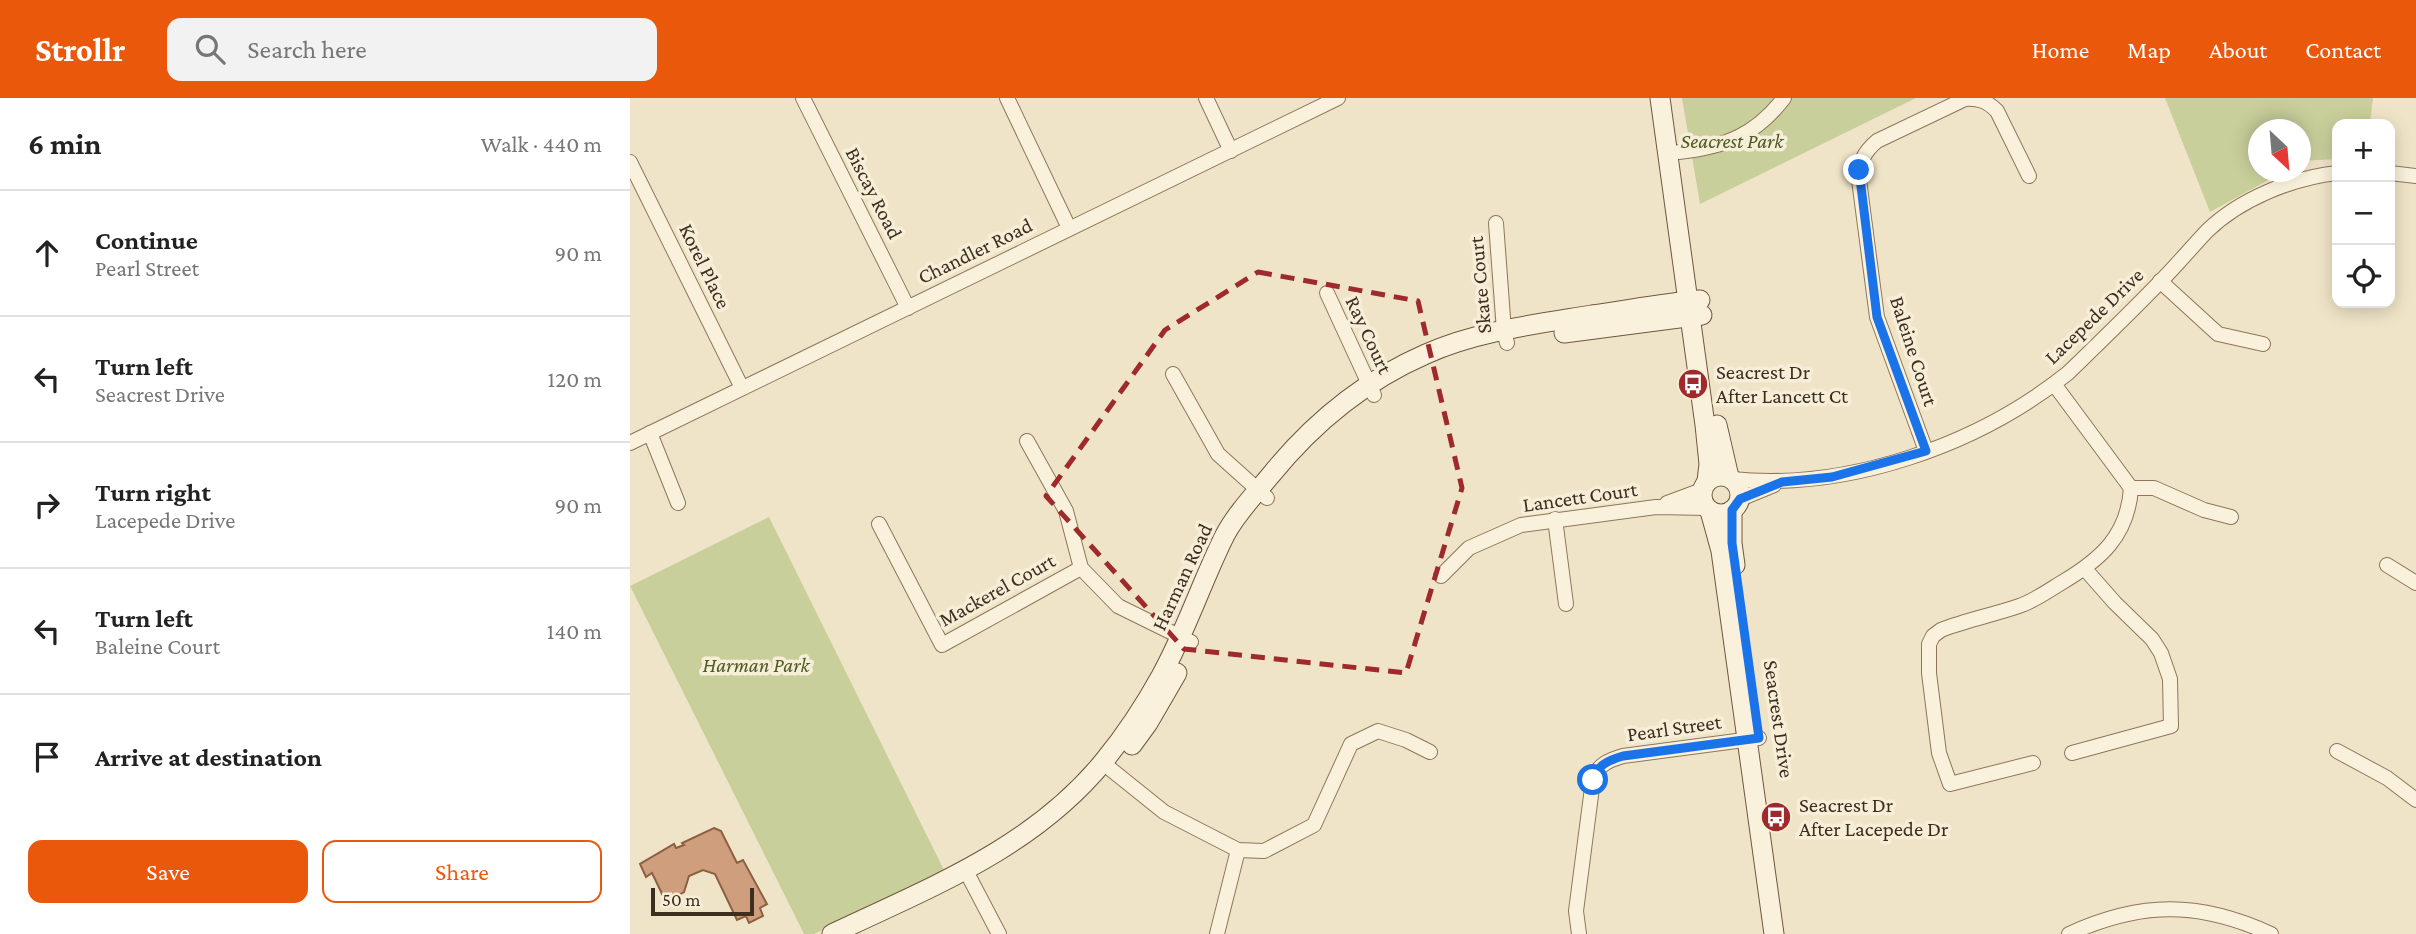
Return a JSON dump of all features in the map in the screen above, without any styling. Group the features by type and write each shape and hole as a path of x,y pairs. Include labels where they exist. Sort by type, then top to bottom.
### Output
{"main road":[{"name":"Seacrest Drive","path":"1660,98 1719,441 1731,478 1739,488 1732,543 1774,934"},
{"name":"Seacrest Drive","path":"1672,98 1707,448 1706,497 1721,551 1786,934"},
{"name":"Harman Road","path":"858,934 969,876 1034,829 1107,767 1186,639 1227,532 1262,494 1310,432 1332,411 1371,390 1427,353 1463,341 1506,337 1694,308"},
{"path":"1731,478 1718,476 1706,497 1721,514 1736,504"},
{"name":"Harman Road","path":"832,934 969,876"}],"street":[{"name":"Biscay Road","path":"803,98 908,308"},
{"path":"1007,98 1069,228"},
{"path":"1206,98 1231,150"},
{"name":"Chandler Road","path":"630,443 1338,98"},
{"path":"1679,152 1727,142 1742,136 1771,115 1784,98"},
{"name":"Baleine Court","path":"1926,451 1877,317 1859,180 1860,163 1877,141 1965,99 1973,98 1990,103 1997,111 2029,176"},
{"name":"Korel Place","path":"630,162 742,388"},
{"name":"Lacepede Drive","path":"1731,478 1782,482 1832,477 1959,439 2054,384 2082,360 2161,281 2208,230 2235,210 2285,186 2332,174"},
{"path":"2395,174 2416,176"},
{"name":"Skate Court","path":"1496,223 1506,337"},
{"path":"2161,281 2218,334 2263,344"},
{"name":"Ray Court","path":"1326,293 1371,390"},
{"path":"1172,374 1217,454 1262,494"},
{"path":"2033,763 1950,784 1937,740 1929,673 1929,644 1933,636 1941,630 2020,606 2085,569 2098,559 2121,529 2130,504 2131,488 2054,384"},
{"path":"650,433 678,503"},
{"path":"1027,441 1066,511 1081,568 1118,606 1186,639"},
{"name":"Lacepede Drive","path":"1736,504 1782,482"},
{"path":"2131,488 2166,491 2193,506 2231,517"},
{"name":"Lancett Court","path":"1441,576 1469,548 1521,525 1656,507 1706,497"},
{"path":"1555,519 1566,604"},
{"name":"Mackerel Court","path":"879,524 942,645 1081,568"},
{"path":"2387,565 2416,583"},
{"path":"2072,753 2171,726 2170,679 2161,653 2152,639 2085,569"},
{"path":"1107,767 1164,812 1238,850 1264,851 1314,825 1351,744 1378,731 1406,740 1430,752"},
{"name":"Pearl Street","path":"1579,934 1576,911 1593,780 1599,767 1609,760 1623,756 1752,739"},
{"path":"2337,751 2387,778 2416,800"},
{"path":"1217,934 1238,850"},
{"path":"969,876 999,934"},
{"path":"2069,934 2110,917 2167,908 2217,914 2271,934"}],"highlighted area":[{"path":"1258,272 1418,301 1462,488 1406,673 1184,649 1046,496 1165,330"}],"green space":[{"name":"Seacrest Park","path":"1682,98 1916,98 1700,204"},
{"path":"2165,98 2373,98 2371,119 2332,119 2332,159 2311,160 2311,119 2248,119 2248,182 2265,182 2210,212"},
{"name":"Harman Park","path":"769,517 944,870 814,934 804,934 630,586"}],"building":[{"path":"714,828 721,831 737,863 743,860 767,904 760,908 763,916 749,923 746,916 737,920 715,874 703,870 689,876 684,892 666,902 652,873 646,877 640,864 674,844 676,848 684,845 682,843"}],"place":[{"name":"Seacrest Dr After Lancett Ct","path":"1693,384"},
{"name":"Seacrest Dr After Lacepede Dr","path":"1776,817"}],"route":[{"path":"1593,780 1599,767 1609,760 1623,756 1759,738 1732,543 1732,510 1740,499 1782,482 1832,477 1926,451 1877,317 1859,170"}]}
